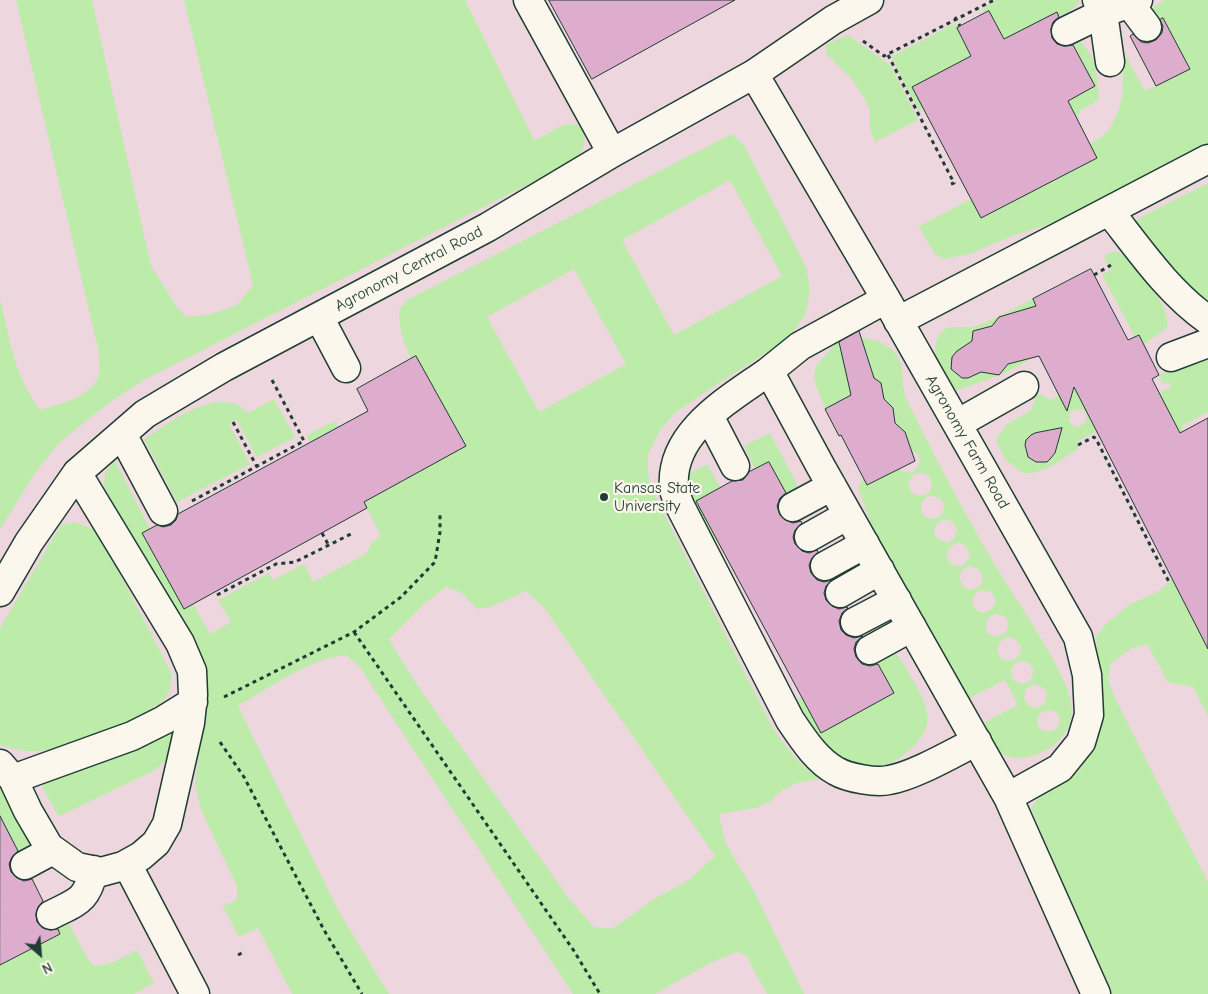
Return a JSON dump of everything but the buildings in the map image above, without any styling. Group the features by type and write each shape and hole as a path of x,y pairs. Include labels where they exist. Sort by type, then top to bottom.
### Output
{"street":[{"path":"528,0 612,153"},
{"name":"Agronomy Central Road","path":"0,592 29,542 77,473 145,414 224,367 488,227 612,153 754,74 827,10 869,0"},
{"path":"1066,31 1100,7 1134,2 1146,27"},
{"path":"1100,7 1110,62"},
{"name":"Agronomy Farm Road","path":"754,74 892,310 1078,637 1087,675 1089,714 1081,742 1060,768 1008,797"},
{"path":"977,742 914,772 888,781 863,780 837,772 811,750 790,720 788,694 728,579 715,555 680,506 674,489 675,467 684,445 709,416 800,346 892,310 1109,212 1208,160"},
{"path":"1109,212 1173,288 1194,310 1208,320"},
{"path":"319,317 346,368"},
{"path":"1171,358 1208,343"},
{"path":"769,371 848,515 1008,797 1096,994"},
{"path":"957,424 1024,386"},
{"path":"709,416 735,466"},
{"path":"122,434 163,511"},
{"path":"77,473 180,643 192,671 193,702 167,824 156,843 128,864 101,872 77,867 49,847 7,772 132,736 164,720 193,702"},
{"path":"793,507 832,486"},
{"path":"809,537 848,515"},
{"path":"825,566 865,544"},
{"path":"840,594 880,570"},
{"path":"855,622 896,600"},
{"path":"870,650 912,627"},
{"path":"25,865 53,850"},
{"path":"128,864 195,994"},
{"path":"50,915 83,897 89,888 94,870"}],"path":[{"path":"858,37 884,56 888,55 956,18 994,0"},
{"path":"956,18 960,26"},
{"path":"888,55 954,183 951,184"},
{"path":"1094,275 1109,267"},
{"path":"163,511 180,508 304,441 270,377"},
{"path":"233,422 257,467"},
{"path":"1078,445 1094,437 1096,439 1169,582"},
{"path":"362,994 324,930 244,777 193,702 224,697 354,632 401,598 435,562 440,532 440,515"},
{"path":"322,533 329,546"},
{"path":"218,595 276,564 295,562 353,533"},
{"path":"354,632 574,951 600,994"},
{"path":"238,955 244,952"}],"shaded area":[{"name":"Kansas State University","path":"0,0 1208,0 1208,994 0,994"}],"green space":[{"path":"16,0 92,0 151,266 177,307 186,317 208,315 237,305 253,285 184,0 465,0 534,140 561,126 573,124 580,126 583,132 585,138 583,148 566,165 144,380 106,405 61,441 37,470 0,529 0,298 14,357 24,384 40,410 81,395 94,384 100,369 99,353"},
{"path":"996,0 1079,0 1079,2 1072,10 1059,17 1057,13 1004,39 988,11 985,13 983,8"},
{"path":"1165,0 1208,0 1208,158 1041,227 1012,236 970,254 944,259 934,253 919,226 971,199 981,218 1097,158 1090,144 1109,130 1122,98 1121,47 1145,91 1189,69 1164,19 1158,21 1147,11"},
{"path":"955,23 971,56 913,86 924,108 918,110 891,57"},
{"path":"848,35 891,66 918,120 875,142 870,128 870,111 865,99 850,77 825,53 827,44"},
{"path":"1078,41 1085,46 1093,60 1097,76 1099,100 1081,110 1077,118 1068,101 1095,86 1073,43"},
{"path":"732,134 744,145 807,269 810,291 806,314 788,339 676,412 660,430 648,454 648,472 651,488 772,727 800,762 821,779 796,783 778,793 771,801 756,808 719,814 725,842 755,893 804,994 767,994 748,957 737,952 712,962 655,994 573,994 359,666 346,655 318,662 304,668 238,706 338,910 389,994 292,994 258,928 239,937 222,904 228,905 237,899 237,886 201,810 195,784 208,683 206,676 104,487 105,472 115,461 150,529 142,533 193,604 210,634 231,622 218,600 269,573 273,580 304,564 313,582 366,554 372,542 381,536 328,433 310,442 307,435 335,421 375,496 465,446 416,356 411,359 406,347 402,335 399,309 407,300","holes":["730,180 782,276 674,335 622,240","574,269 626,364 539,412 487,317","446,587 462,593 477,609 491,607 526,591 545,609 715,856 689,880 654,899 612,929 594,927 570,900 415,682 389,639 424,604"]},
{"path":"1208,183 1208,309 1130,226 1141,217"},
{"path":"1112,252 1124,255 1133,263 1154,290 1165,311 1167,328 1144,344 1135,337 1102,275 1110,270 1104,256"},
{"path":"1033,299 1062,357 1037,356 1003,374 955,391 948,384 936,357 935,345 940,334 948,328 976,326","holes":["960,349 964,378 955,373 951,365 953,357"]},
{"path":"857,337 878,341 890,348 899,359 906,398 940,465 988,553 1041,639 1063,679 1072,709 1071,719 1065,733 1055,744 1041,753 1027,757 1012,757 1000,752 990,740 985,722 1018,705 1005,680 972,697 968,703 875,535 858,488 863,478 867,485 880,478 843,399 825,409 814,375 816,366 836,343 845,338","holes":["867,359 870,365 869,371 847,375 845,365","910,450 918,454 920,463 918,467 908,473 902,470 896,463","924,473 929,476 932,486 928,494 919,496 911,492 908,483 913,475","927,497 940,498 944,505 944,511 936,518 926,517 922,513 921,504","944,519 953,522 957,529 955,538 948,543 939,540 934,533 936,524","957,543 966,547 970,556 963,566 952,564 947,556 949,548","970,566 978,569 982,576 980,586 975,589 965,588 961,584 960,575","982,590 991,592 996,600 991,610 982,613 974,608 972,600 977,592","995,614 1004,616 1008,625 1004,634 995,637 987,633 985,624 990,616","1008,637 1016,640 1021,647 1019,656 1011,661 1002,659 997,651 1000,642","1021,661 1029,663 1034,671 1030,682 1021,684 1013,680 1011,671 1015,663","1034,684 1042,687 1047,694 1045,703 1037,708 1028,706 1024,698 1026,689","1047,710 1056,712 1060,719 1058,727 1050,732 1039,728 1037,722 1039,715"]},
{"path":"1201,358 1208,358 1208,412 1181,426 1208,480 1208,487 1159,393 1171,387 1168,382 1163,384 1159,375"},
{"path":"1076,385 1094,419 1091,421 1097,431 1077,442 1079,448 1052,466 1034,473 1021,472 1005,459 996,440 1006,425 1033,409 1032,406 1037,395 1040,394 1051,400","holes":["1076,409 1083,410 1087,416 1085,423 1079,427 1072,425 1069,419 1070,412","1042,432 1055,453 1047,461 1035,462 1028,457 1025,448 1026,443 1030,436"]},
{"path":"274,399 295,437 257,457 236,419 229,424 250,464 177,502 144,439 195,408 223,402 236,405 248,413"},
{"path":"770,433 802,494 790,501 769,462 755,469 744,446"},
{"path":"708,464 720,488 717,540 707,546 682,477"},
{"path":"76,522 94,530 101,538 171,672 169,692 155,707 125,725 68,745 52,749 28,751 0,745 0,628 61,525"},
{"path":"1172,579 1197,627 1208,622 1208,716 1193,687 1168,682 1147,644 1130,649 1111,663 1108,679 1115,698 1208,882 1208,994 1110,994 1031,808 1041,794 1081,769 1095,738 1099,674 1096,636 1106,624 1129,605 1159,591"},
{"path":"890,650 894,652 906,667 924,701 927,710 926,728 916,744 903,756 888,765 871,769 844,767 788,705 791,701 802,698 821,732 893,694 875,658"},
{"path":"168,733 174,734 169,756 153,771 60,816 57,814 43,788 43,782"},
{"path":"0,788 15,808 29,842 31,850 20,855 14,845 0,852"},
{"path":"68,922 93,965 110,963 137,950 154,983 134,994 0,994 0,965 60,934 56,927"}],"place":[{"name":"Kansas State University","path":"604,497"}]}
